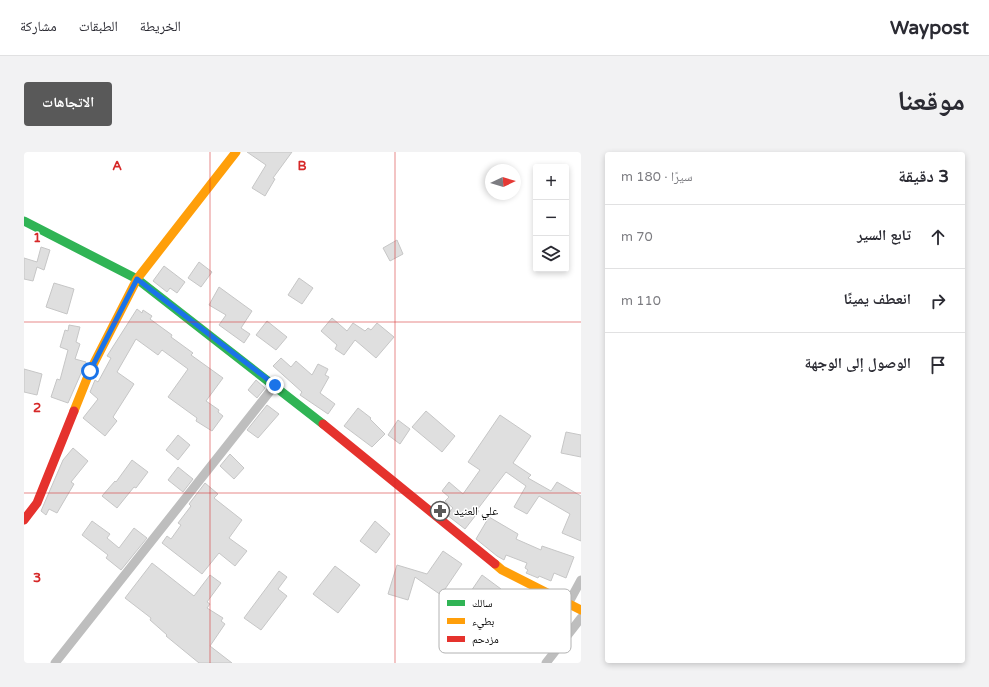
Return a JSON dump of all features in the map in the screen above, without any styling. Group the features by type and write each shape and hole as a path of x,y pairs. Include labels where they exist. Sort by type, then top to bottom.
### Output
{"street":[{"path":"24,520 37,503 90,371 137,279 212,185 236,152"},
{"path":"24,221 137,279 275,385 502,570 539,589"},
{"path":"55,663 275,385"},
{"path":"571,598 581,580"},
{"path":"571,605 581,610"},
{"path":"571,631 581,618"},
{"path":"546,663 554,653"}],"building":[{"path":"247,152 292,152 273,178 275,179 265,196 252,188 266,165"},
{"path":"397,240 403,254 390,261 383,248"},
{"path":"41,247 50,250 44,270 37,267 33,281 24,279 24,258 37,262"},
{"path":"199,262 212,272 201,287 188,278"},
{"path":"164,266 185,282 177,293 170,288 167,292 153,281"},
{"path":"299,278 313,288 302,304 288,295"},
{"path":"54,283 74,289 67,314 46,307"},
{"path":"219,287 252,311 241,328 250,334 244,343 219,325 226,315 209,305"},
{"path":"137,309 142,313 143,310 152,316 150,319 193,353 191,355 223,378 206,401 219,410 218,412 223,416 212,431 196,421 197,418 168,397 188,369 162,350 158,355 136,339 117,372 134,384 113,417 117,421 105,436 83,418 98,399 90,392 95,380 98,382 111,358 107,356"},
{"path":"332,318 347,331 353,323 365,331 368,328 371,330 377,323 394,337 376,358 355,340 344,355 335,349 337,345 321,331"},
{"path":"267,321 287,337 276,350 256,335"},
{"path":"69,325 80,327 76,342 80,344 75,359 86,362 68,403 51,397 57,379 60,380 68,350 60,347 65,330 68,331"},
{"path":"281,358 291,367 296,361 312,375 318,364 328,369 325,375 329,377 320,393 335,404 328,414 300,395 302,392 273,366"},
{"path":"24,369 42,374 37,395 24,392"},
{"path":"256,380 265,388 257,398 248,390"},
{"path":"267,405 279,414 258,438 247,430"},
{"path":"358,408 371,418 370,419 385,434 372,447 344,426"},
{"path":"426,411 455,436 442,452 412,427"},
{"path":"500,415 531,436 513,463 531,475 528,478 551,491 557,482 581,496 581,541 562,533 570,514 539,496 527,514 514,507 526,486 506,472 477,510 479,511 465,529 447,515 453,508 445,501 449,497 442,491 449,482 463,494 480,470 468,462"},
{"path":"398,420 410,429 400,444 388,435"},
{"path":"566,432 581,435 581,457 561,453"},
{"path":"178,435 190,445 178,460 166,450"},
{"path":"73,448 88,461 71,482 74,484 57,513 49,509 46,515 41,511 63,460"},
{"path":"230,454 244,468 234,479 220,466"},
{"path":"132,460 148,472 136,488 134,487 117,508 102,496 115,481 116,482"},
{"path":"178,467 193,479 183,492 168,480"},
{"path":"205,483 218,494 214,498 242,520 229,538 247,551 235,566 219,553 202,574 162,543 167,536 171,539 181,525 178,523 191,506 189,504"},
{"path":"489,517 518,534 516,539 541,550 542,546 574,557 566,578 554,573 551,581 539,576 538,578 526,573 528,570 525,568 527,563 506,555 504,560 497,556 476,539"},
{"path":"92,521 110,534 107,538 119,548 134,528 147,538 121,570 106,558 108,555 82,535"},
{"path":"375,521 390,534 376,553 360,541"},
{"path":"443,551 462,564 445,589 439,589 439,594 415,577 408,600 388,594 397,565 427,574"},
{"path":"152,563 194,596 210,575 221,583 207,602 210,604 207,608 223,618 221,621 225,624 210,646 232,663 199,663 166,636 167,635 150,620 151,618 125,598"},
{"path":"335,566 360,585 338,613 313,594"},
{"path":"279,571 287,577 278,589 287,596 261,630 244,618"},
{"path":"482,575 501,589 472,589"}],"traffic: fast":[{"path":"24,221 137,279 323,424"}],"traffic: slow":[{"path":"74,411 90,371 137,279 236,152"},
{"path":"495,564 502,570 540,589"},
{"path":"571,605 581,610"}],"traffic: jam":[{"path":"24,520 37,503 74,411"},
{"path":"323,424 495,564"}],"place":[{"name":"علي العنيد","path":"440,511"}],"route":[{"path":"90,371 137,279 275,385"}]}
